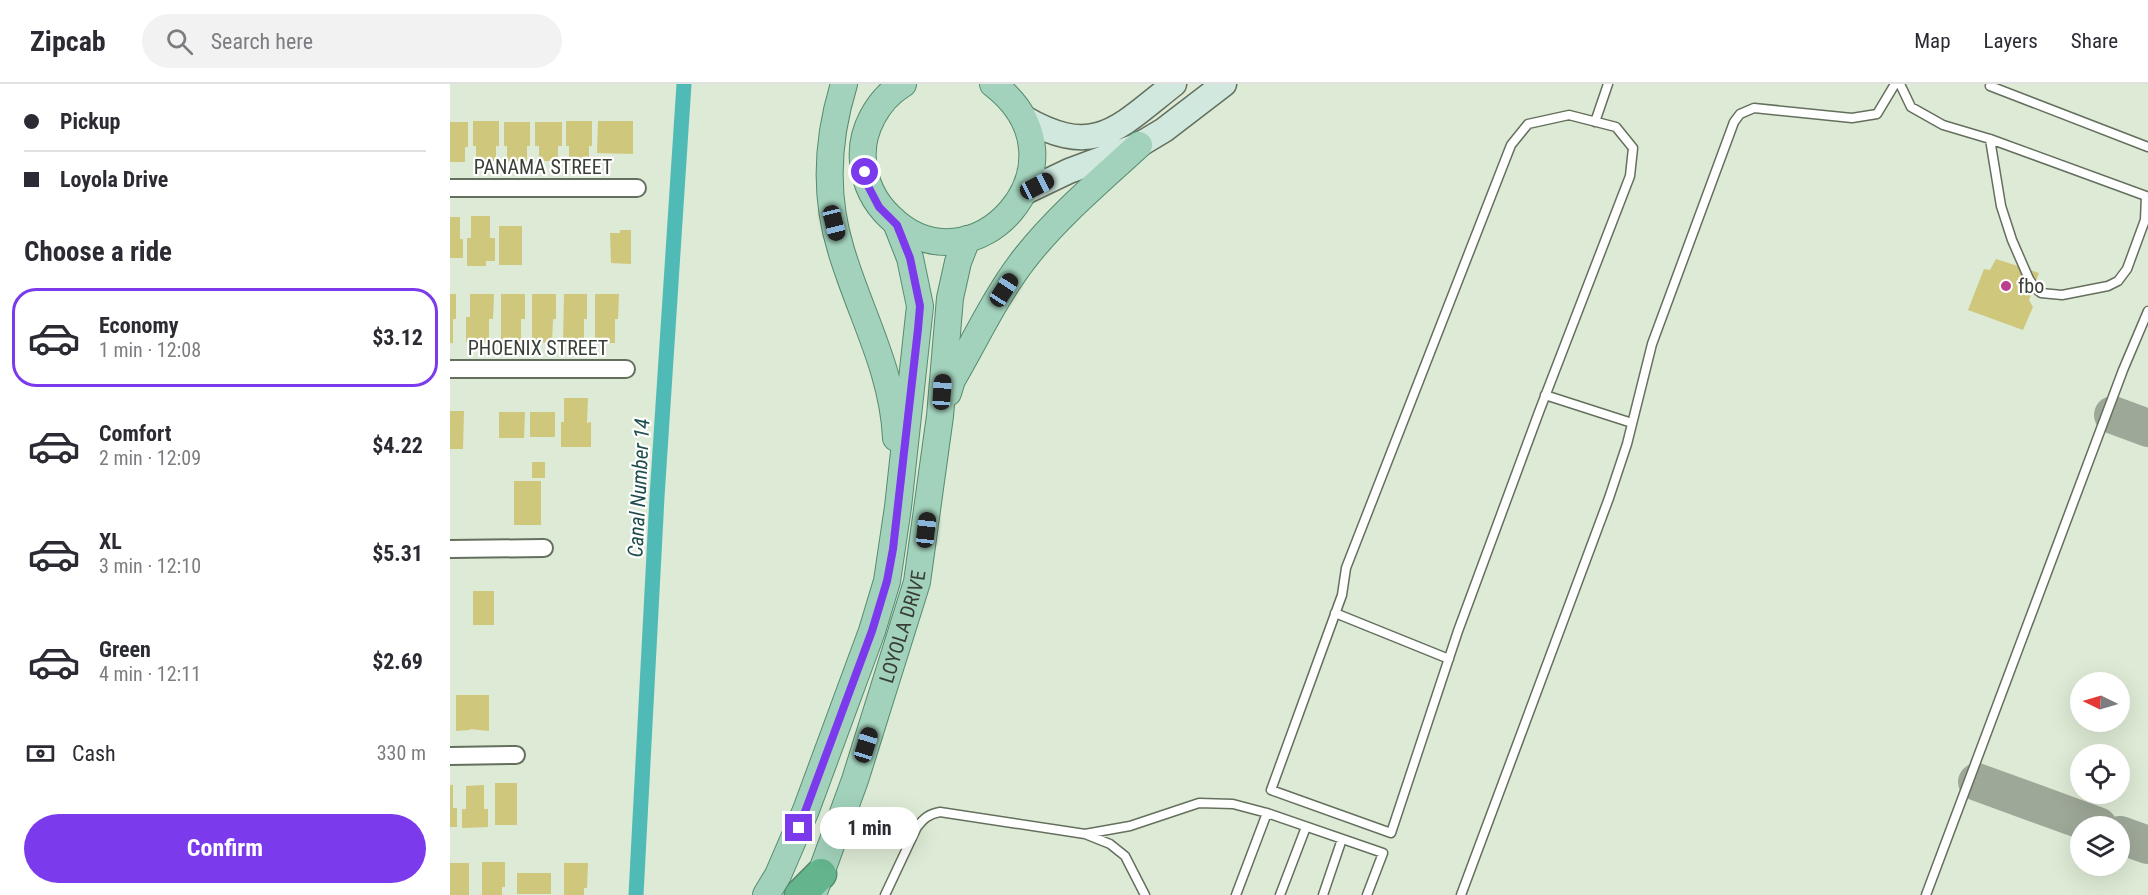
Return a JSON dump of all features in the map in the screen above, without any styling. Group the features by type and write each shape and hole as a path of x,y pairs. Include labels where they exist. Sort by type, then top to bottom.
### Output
{"highway":[{"path":"800,895 817,884"}],"main road":[{"path":"844,84 832,132 829,170 831,203 841,251 874,335 887,381 895,429 898,507"},
{"path":"903,84 893,91 876,110 866,134 863,159 867,184 879,207 897,225 919,237 942,241 967,239 990,230 1010,214 1025,192 1032,168 1032,142 1024,118 1009,97 993,84"},
{"path":"1024,118 1056,134 1072,137 1095,136 1126,122 1174,84"},
{"path":"1025,192 1069,171 1139,145 1164,130 1224,84"},
{"path":"940,416 952,380 993,306 1024,259 1055,222 1139,145"},
{"name":"LOYOLA DRIVE","path":"766,895 778,875 807,810 872,631 887,581 898,507 920,306 910,258 897,225"},
{"name":"LOYOLA DRIVE","path":"817,884 855,780 917,582 940,416 950,298 967,239"}],"street":[{"name":"PANAMA STREET","path":"450,188 637,188"},
{"name":"PHOENIX STREET","path":"450,369 626,369"},
{"path":"450,549 544,548"},
{"path":"450,756 516,754"}],"lane":[{"path":"1594,122 1608,84"},
{"path":"1461,895 1609,498 1663,308 1734,123 1740,114 1754,108 1852,118 1877,114 1895,84"},
{"path":"1900,84 1911,107 1943,125 1990,139 2146,196 2145,220 2127,269 2118,281 2108,286 2062,294 2042,293 2035,288 2022,265 2001,206 1990,139"},
{"path":"1990,86 2148,147"},
{"path":"1569,115 1594,122 1616,127 1633,148 1630,176 1545,395 1449,659 1391,833 1271,790 1342,595 1346,568 1511,145 1528,124 1569,115"},
{"path":"1926,895 2123,370 2148,311"},
{"path":"1545,395 1632,423"},
{"path":"1335,613 1449,659"},
{"path":"1085,834 1130,826 1199,803 1233,804 1267,813 1383,853 1367,895"},
{"path":"885,895 917,827 924,818 940,812 1085,834 1110,844 1125,856 1145,895"},
{"path":"1236,895 1267,813"},
{"path":"1280,895 1306,826"},
{"path":"1323,895 1342,839"}],"building":[{"path":"473,121 499,121 499,146 496,146 496,161 476,161 476,146 473,146"},
{"path":"566,121 592,121 592,146 589,146 589,161 569,160 569,146 566,146"},
{"path":"598,121 633,121 633,154 597,153"},
{"path":"450,122 468,122 468,147 465,147 465,162 450,162"},
{"path":"504,122 530,122 530,146 527,146 527,161 507,161 507,146 504,146"},
{"path":"535,122 562,122 562,146 558,146 558,161 539,161 539,146 535,146"},
{"path":"471,216 490,216 490,238 495,238 495,261 486,261 486,266 467,266 467,238 471,238"},
{"path":"450,217 460,217 463,258 450,258"},
{"path":"499,226 522,226 522,265 499,265"},
{"path":"620,230 631,230 631,264 611,263 610,233 620,233"},
{"name":"fbo","path":"1996,259 2039,273 2029,300 2033,307 2023,330 1968,310 1984,269 1990,270"},
{"path":"450,294 456,294 453,343 450,343"},
{"path":"470,294 494,294 493,319 489,319 489,343 466,342 466,317 470,317"},
{"path":"501,294 525,294 525,319 521,319 521,343 501,343"},
{"path":"532,294 556,294 556,319 553,319 552,343 532,342"},
{"path":"564,294 587,294 584,343 563,343"},
{"path":"595,294 619,294 618,319 615,319 615,343 595,343"},
{"path":"564,398 588,398 587,423 591,422 591,447 561,447"},
{"path":"450,411 464,411 463,449 450,449"},
{"path":"499,412 525,412 524,438 499,438"},
{"path":"530,412 555,412 555,437 530,437"},
{"path":"532,462 545,462 545,478 532,478"},
{"path":"514,481 541,481 541,525 514,525"},
{"path":"473,591 494,591 494,625 473,625"},
{"path":"456,695 489,695 489,731 470,729 456,731"},
{"path":"495,783 517,783 517,825 495,825"},
{"path":"450,785 453,785 453,808 457,808 457,827 450,827"},
{"path":"484,785 484,809 488,809 488,827 462,828 462,809 466,809 466,786"},
{"path":"482,862 505,862 505,887 502,887 502,895 482,895"},
{"path":"450,863 469,863 469,895 450,895"},
{"path":"564,863 588,863 587,888 584,888 584,895 564,895"},
{"path":"517,873 551,873 551,894 517,894"}],"waterway":[{"name":"Canal Number 14","path":"636,895 657,497 684,84"}],"taxiway":[{"path":"2113,415 2148,428"},
{"path":"1977,782 2070,816"},
{"path":"2130,839 2148,845"}],"place":[{"name":"fbo","path":"2006,286"}],"route":[{"path":"799,828 872,631 887,581 893,549 918,329 920,306 910,258 897,225 879,207 867,184 865,172"}]}
